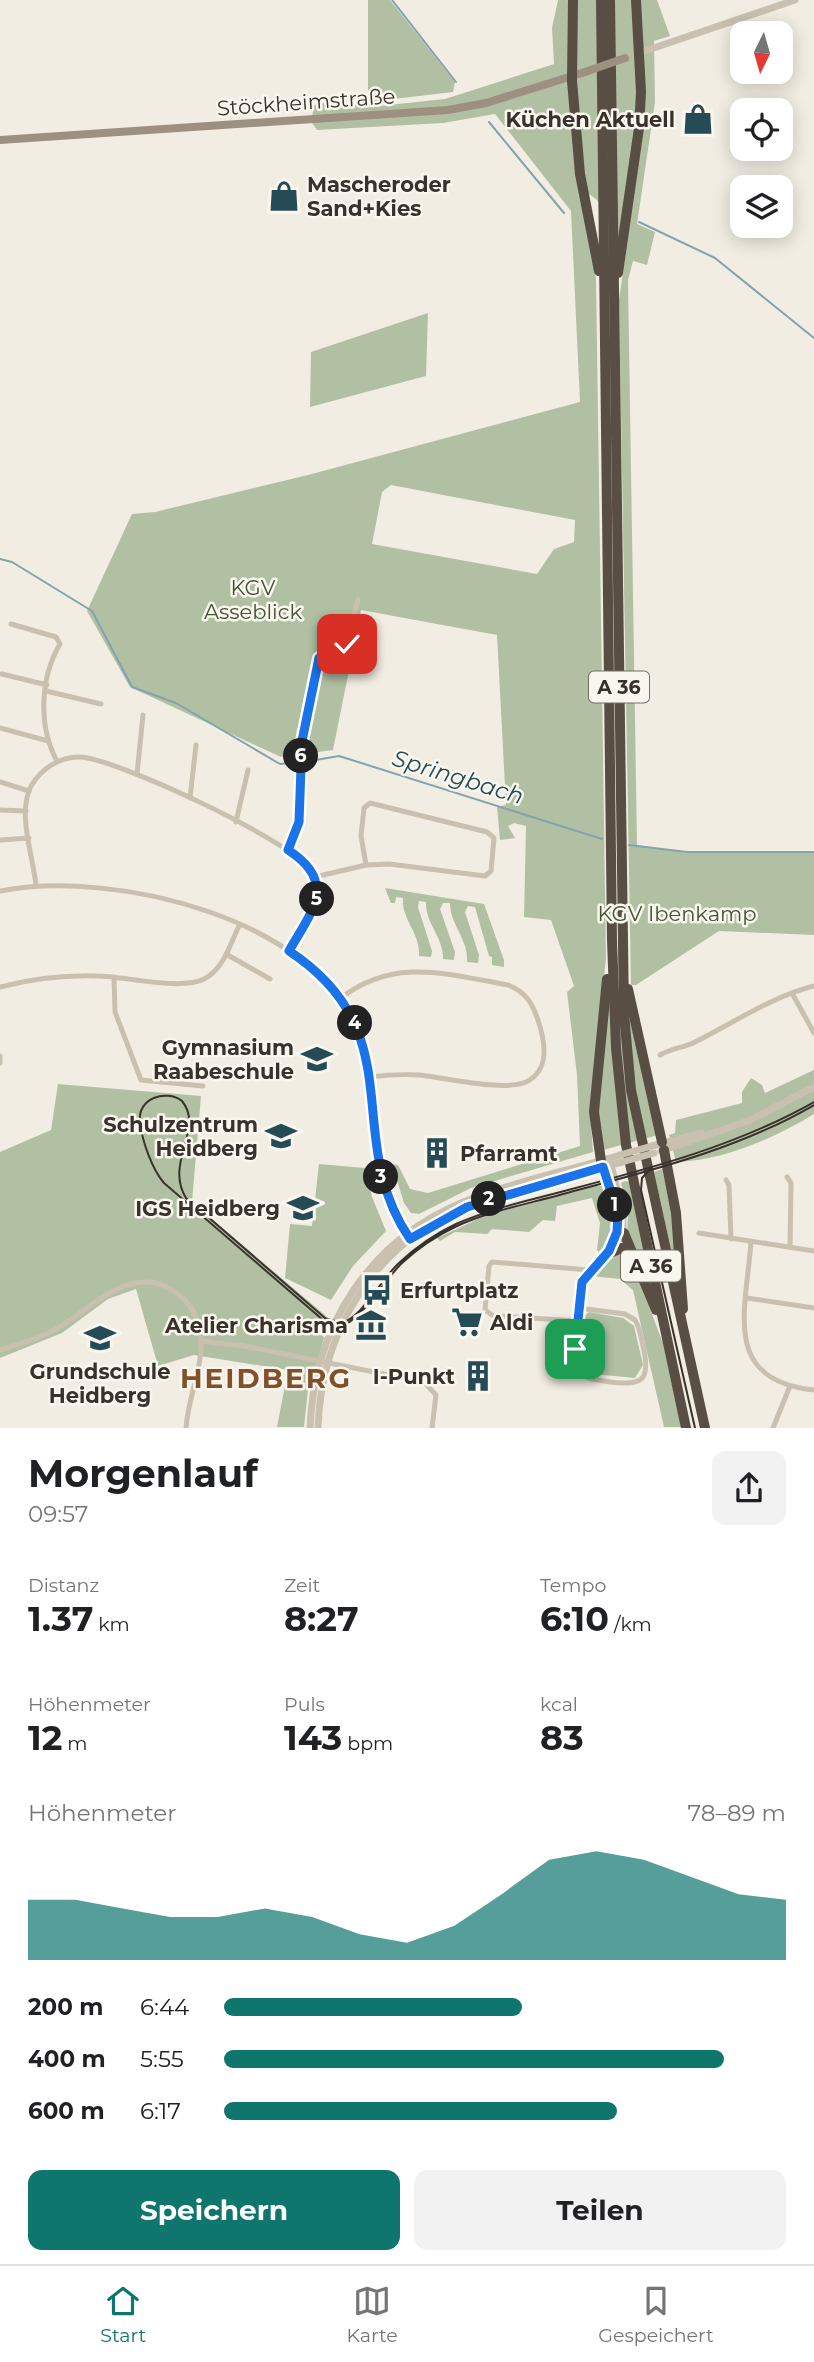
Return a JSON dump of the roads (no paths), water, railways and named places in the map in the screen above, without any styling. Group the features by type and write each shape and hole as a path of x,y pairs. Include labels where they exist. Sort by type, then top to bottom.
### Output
{"highway":[{"path":"573,0 572,76 580,174 598,269 604,352"},
{"name":"A 36","path":"601,0 612,940 616,1048 623,1122 686,1427"},
{"name":"A 36","path":"610,0 623,1003 631,1090 705,1427"},
{"path":"614,305 639,128 636,0"},
{"path":"606,1163 594,1102 612,940"},
{"path":"622,953 658,1148 677,1213 683,1331"},
{"path":"624,1233 668,1347"},
{"path":"608,1255 622,1248 631,1252"}],"main road":[{"name":"Stöckheimstraße","path":"0,139 448,110 486,103 639,53"}],"street":[{"path":"639,53 795,0"},
{"path":"288,850 299,822 302,741 319,658 347,644 358,599"},
{"path":"11,624 56,637 60,644 43,711 48,741 57,761"},
{"path":"2,674 101,704"},
{"path":"137,774 144,715"},
{"path":"0,729 48,741"},
{"path":"190,798 196,745"},
{"path":"36,885 26,811 29,791 37,777 57,761 76,757 98,759 190,798 288,850 306,863 318,888 315,905 289,951"},
{"path":"236,822 248,770"},
{"path":"0,782 29,791"},
{"path":"315,877 389,864 485,876 491,870 494,838 487,832 370,803 364,808 360,836 366,866"},
{"path":"0,810 26,811"},
{"path":"0,840 29,838"},
{"path":"0,891 36,885 83,887 155,897 239,926 289,951 320,974 341,998 359,1032 370,1077 382,1179 393,1210 408,1236"},
{"path":"0,987 74,976 114,976 190,983 211,975 226,954 239,926"},
{"path":"226,954 270,979"},
{"path":"341,998 371,979 395,972 508,985 522,992 530,1001 545,1045 542,1063 536,1075 518,1084 412,1074 370,1077"},
{"path":"114,976 115,1012 141,1080 203,1086"},
{"path":"660,1055 677,1045 691,1044 792,993 814,986"},
{"path":"792,993 814,1033"},
{"path":"0,1056 0,1063"},
{"path":"310,1427 314,1385 340,1326 377,1269 408,1236 464,1202 718,1132 748,1121 814,1087"},
{"path":"606,1163 624,1233"},
{"path":"578,1308 625,1314 635,1320 647,1363 646,1374 640,1381 627,1384 582,1375 575,1361 578,1308 582,1282 589,1270 608,1255 624,1233 624,1213 606,1163"},
{"path":"787,1177 791,1183 790,1247"},
{"path":"726,1180 729,1185 731,1239"},
{"path":"608,1255 615,1238 618,1214"},
{"path":"699,1233 814,1251"},
{"path":"751,1242 746,1340 751,1359 764,1375 790,1386 814,1390"},
{"path":"492,1315 485,1310 489,1266 496,1262 589,1270"},
{"path":"0,1350 51,1331 114,1289 141,1282 167,1288 181,1297 196,1319 201,1341 186,1427"},
{"path":"747,1298 814,1308"},
{"path":"500,1316 577,1321"},
{"path":"201,1341 244,1346 424,1382 436,1395 432,1427"},
{"path":"318,1427 323,1363"},
{"path":"773,1427 790,1386"}],"waterway":[{"path":"392,0 456,82"},
{"path":"489,122 564,213"},
{"path":"639,222 715,258 814,338"},
{"name":"Springbach","path":"0,559 12,562 92,611 132,687 176,703 280,764 297,762"},
{"name":"Springbach","path":"304,762 339,756 602,839"},
{"name":"Springbach","path":"629,845 687,852 814,852"}],"tram line":[{"path":"814,1102 755,1131 694,1154 498,1209 456,1224 405,1257 356,1314 341,1323 325,1318 186,1198 180,1185 179,1172 189,1123 188,1112 182,1101 168,1096 154,1098 143,1107 140,1122 148,1154 164,1183 323,1320 340,1326 356,1317 408,1258 455,1227 495,1212 692,1158 754,1135 814,1105"},
{"path":"651,1168 642,1178 641,1190 695,1428"}],"place":[{"name":"Küchen Aktuell","path":"698,119"},
{"name":"Mascheroder Sand+Kies","path":"284,196"},
{"name":"Gymnasium Raabeschule","path":"317,1059"},
{"name":"Schulzentrum Heidberg","path":"281,1136"},
{"name":"Pfarramt","path":"437,1153"},
{"name":"IGS Heidberg","path":"303,1208"},
{"name":"Erfurtplatz","path":"377,1290"},
{"name":"Aldi","path":"467,1322"},
{"name":"Atelier Charisma","path":"371,1325"},
{"name":"Grundschule Heidberg","path":"100,1338"},
{"name":"I-Punkt","path":"478,1376"}],"district":[{"name":"HEIDBERG","path":"266,1378"}],"park label":[{"name":"KGV Asseblick","path":"253,599"},
{"name":"KGV Ibenkamp","path":"677,913"}]}
